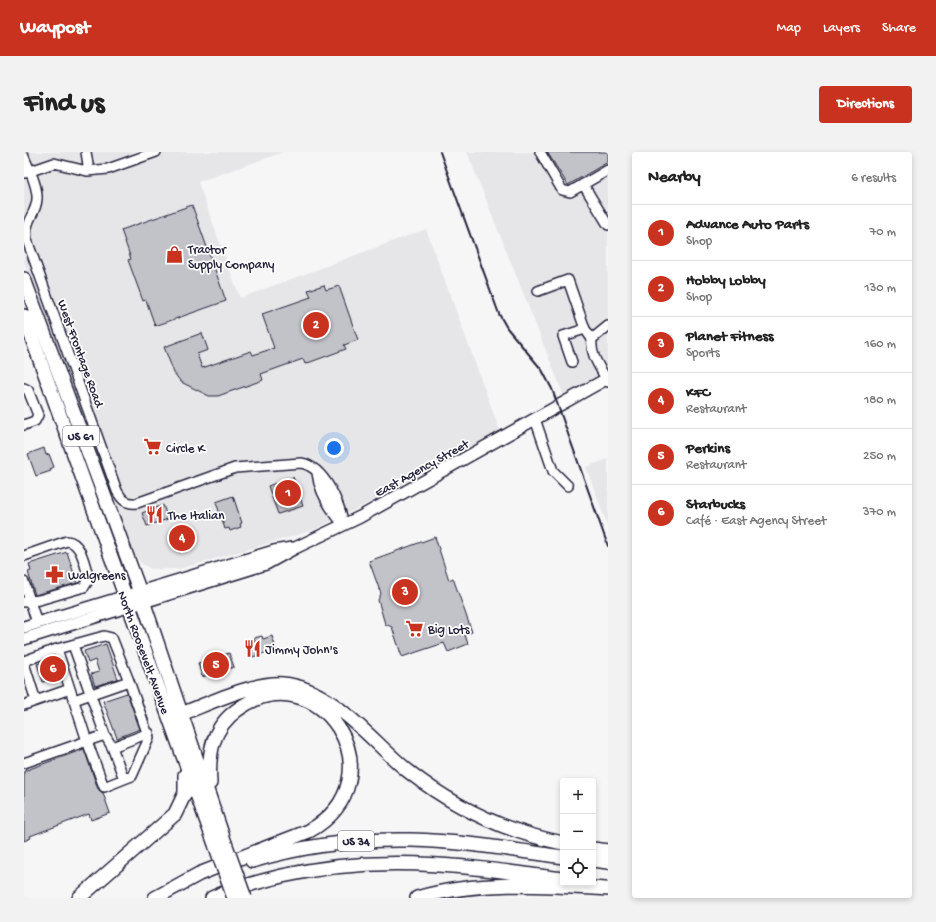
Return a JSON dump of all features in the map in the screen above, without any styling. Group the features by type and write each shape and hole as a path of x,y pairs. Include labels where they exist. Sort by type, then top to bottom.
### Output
{"highway":[{"name":"US 61","path":"24,279 142,597 219,824 221,845 246,898"},
{"name":"North Roosevelt Avenue","path":"24,316 178,746 221,845 234,898"},
{"path":"172,728 181,714 255,687 281,684 308,689 329,701 408,770 455,804 492,822 518,832 560,842"},
{"path":"156,898 199,874 309,831 329,817 344,796 351,771 347,745 336,723 329,715 310,701 287,696 274,696 248,703 223,723 213,741 209,766 211,787 219,824"},
{"path":"79,898 175,814 185,793 186,781 178,746"},
{"name":"US 34","path":"156,898 240,864 288,851 336,843 413,840 461,844 560,857"},
{"path":"596,849 608,851"},
{"path":"596,860 608,862"},
{"name":"US 34","path":"212,898 257,882 296,873 360,864 427,863 560,879"},
{"path":"596,884 608,885"},
{"path":"417,898 450,890 490,886 542,885 608,889"}],"main road":[{"name":"East Agency Street","path":"24,639 142,597 258,568 280,558 295,548 344,525 608,380"},
{"name":"East Agency Street","path":"24,627 127,602"}],"street":[{"path":"86,152 89,171"},
{"path":"27,173 54,163 89,171 108,169 156,152"},
{"path":"540,152 562,190 570,192 608,170"},
{"name":"West Frontage Road","path":"24,157 27,173 35,187 37,200 26,225 27,240 117,491 122,498 127,503 136,503 229,470 243,467 302,463 312,466 317,473 322,492 332,510 344,525"},
{"path":"583,184 608,225"},
{"path":"538,291 568,280 585,329 592,339 593,355 608,380"},
{"path":"592,339 608,326"},
{"path":"572,362 563,336 585,329"},
{"path":"24,388 28,390 38,415 35,421 24,425"},
{"path":"535,419 554,471 568,486"},
{"path":"24,556 67,541 72,541 77,545 89,579 84,587 31,601"},
{"path":"24,582 37,623"},
{"path":"36,700 24,662 57,649 104,636 112,638 149,733 149,738 132,776 104,787 87,741 57,649"},
{"path":"73,645 90,695 124,779"},
{"path":"74,700 129,682"},
{"path":"24,704 70,689"},
{"path":"112,747 149,733"},
{"path":"24,763 105,734"}],"shaded area":[{"path":"24,152 284,152 198,182 240,298 426,229 500,431 416,480 311,531 179,569 151,569 142,564 132,552 24,262"},
{"path":"467,152 608,152 608,370 564,396"},
{"path":"608,459 608,527 586,467"}],"building":[{"path":"547,152 608,152 608,162 568,185"},
{"path":"192,205 226,301 155,326 146,300 143,301 128,260 131,259 121,230"},
{"path":"324,285 326,290 339,286 358,340 344,345 346,349 305,364 303,359 261,374 263,380 218,396 209,396 181,382 174,373 164,347 202,333 208,350 197,354 202,368 251,351 253,355 274,348 262,314 311,297 308,290"},
{"path":"44,448 46,455 49,454 54,467 50,469 51,471 36,476 28,454"},
{"path":"293,477 303,506 278,514 268,486"},
{"path":"233,496 242,523 240,524 241,527 230,531 229,528 225,529 216,502"},
{"path":"163,505 168,519 147,526 142,513"},
{"path":"183,525 192,548 180,552 172,529"},
{"path":"435,537 449,580 453,578 472,632 465,635 468,644 448,652 444,643 402,657 392,627 385,624 378,600 381,594 369,561"},
{"path":"67,552 77,583 35,595 28,572 31,571 29,564"},
{"path":"262,636 263,639 272,636 276,649 253,657 248,643 255,641 254,638"},
{"path":"106,644 118,679 95,686 91,674 99,672 95,660 88,663 84,651"},
{"path":"229,653 234,667 202,677 198,663"},
{"path":"54,658 60,677 43,682 37,664"},
{"path":"127,693 140,729 117,738 103,701"},
{"path":"84,749 98,789 103,793 110,813 91,820 89,814 30,836 31,838 24,841 24,771"}],"railway":[{"path":"440,152 499,314 507,328 542,370 552,389 608,546"}],"place":[{"name":"Tractor Supply Company","path":"175,255"},
{"name":"Hobby Lobby","path":"316,325"},
{"name":"Circle K","path":"153,447"},
{"name":"Advance Auto Parts","path":"288,493"},
{"name":"The Italian","path":"155,514"},
{"name":"KFC","path":"182,538"},
{"name":"Walgreens","path":"55,574"},
{"name":"Planet Fitness","path":"405,592"},
{"name":"Big Lots","path":"415,628"},
{"name":"Jimmy John's","path":"252,648"},
{"name":"Perkins","path":"216,665"},
{"name":"Starbucks","path":"53,669"}]}
